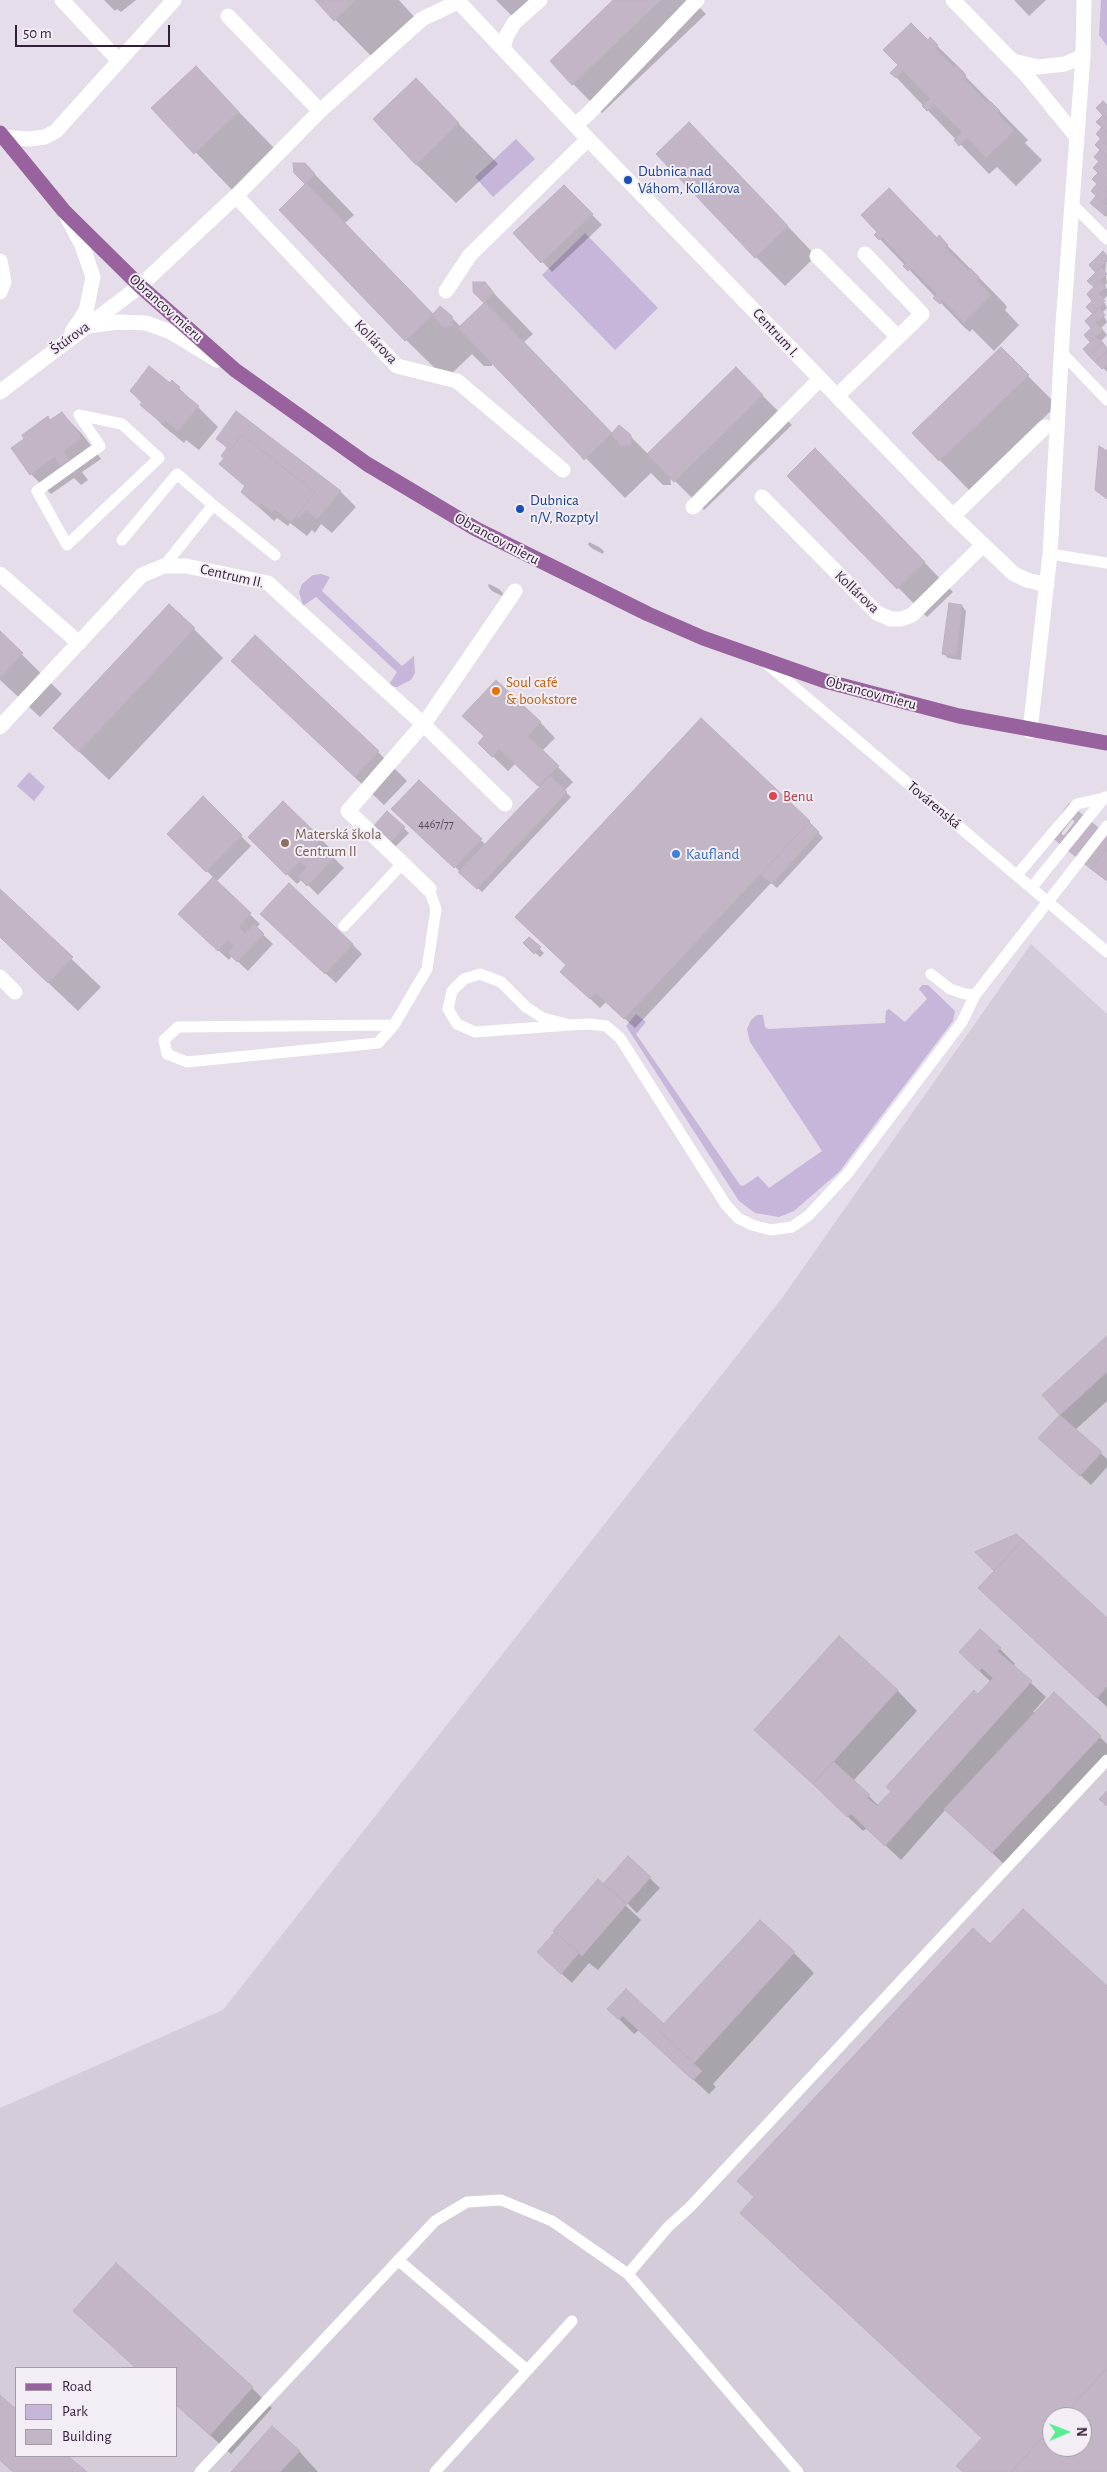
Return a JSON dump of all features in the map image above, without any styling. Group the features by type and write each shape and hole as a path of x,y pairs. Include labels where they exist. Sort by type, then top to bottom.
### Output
{"main road":[{"name":"Obrancov mieru","path":"2,135 64,211 140,286 235,370 367,464 476,529 648,614 703,638 824,681 878,696 1030,731 1107,743"}],"street":[{"path":"62,0 118,61"},
{"path":"2,135 28,139 45,137 56,131 174,0"},
{"path":"504,49 506,37 514,23 540,0"},
{"path":"575,125 587,115 697,0"},
{"path":"953,0 1013,61 1076,136"},
{"path":"1030,731 1050,554 1084,0"},
{"path":"140,286 236,196 320,111 422,19 458,1"},
{"name":"Centrum I.","path":"458,1 588,139 953,516 1014,574 1027,580 1047,585"},
{"path":"228,16 320,111"},
{"path":"1013,61 1038,67 1065,64 1082,56"},
{"path":"446,291 470,255 588,139"},
{"name":"Kollárova","path":"236,196 397,366 457,381 563,470"},
{"path":"64,211 82,245 92,277 86,311 68,339"},
{"path":"837,396 922,314 865,254"},
{"path":"818,256 898,337"},
{"path":"0,261 4,282 0,292"},
{"name":"Štúrova","path":"0,392 140,286"},
{"path":"86,326 119,322 146,323 171,332 235,370"},
{"path":"693,507 820,379"},
{"path":"953,516 1045,427"},
{"name":"Kollárova","path":"762,497 877,613 891,619 901,619 912,615 983,545"},
{"name":"Centrum II.","path":"0,727 142,575 164,566 186,566 268,583 423,724 505,804"},
{"path":"0,574 79,643"},
{"path":"429,889 348,810 423,724 515,591"},
{"path":"0,977 15,992"}],"lane":[{"path":"1072,204 1106,235"},
{"path":"1061,352 1107,400"},
{"path":"79,415 122,424 159,458 67,545 37,491 100,446 79,415"},
{"path":"122,540 177,474 275,556"},
{"path":"164,566 213,505"},
{"path":"1050,554 1107,563"},
{"name":"Továrenská","path":"760,658 1105,949"},
{"path":"1017,875 1076,804 1106,797"},
{"path":"1032,887 1106,797"},
{"path":"570,1025 543,1018 526,1007 501,982 480,974 464,979 452,992 448,1009 457,1024 475,1032 589,1024 606,1026 620,1038 726,1205 738,1218 752,1226 772,1230 792,1227 809,1215 848,1173 962,1022 975,995 1107,826"},
{"path":"344,926 402,864"},
{"path":"394,1025 178,1028 164,1040 167,1054 186,1062 378,1043 394,1025 427,969 436,909 429,889"},
{"path":"931,974 950,989 975,995"},
{"path":"628,2274 668,2227 690,2207 1107,1760"},
{"path":"200,2472 435,2221 467,2202 501,2200 552,2221 628,2274 798,2472"},
{"path":"398,2260 527,2370"},
{"path":"435,2472 572,2321"}],"shaded area":[{"path":"1031,944 1107,1014 1107,2472 0,2472 0,2108 223,2010 782,1298"}],"green space":[{"path":"1101,0 1107,0 1107,46 1099,35"},
{"path":"516,139 535,159 493,197 475,177"},
{"path":"585,233 658,308 615,350 542,275"},
{"path":"321,574 330,577 322,591 402,666 414,656 415,673 411,680 397,687 388,686 397,672 316,597 303,606 299,592 302,584 313,575"},
{"path":"29,772 45,787 34,801 17,786"},
{"path":"922,985 928,985 955,1011 953,1021 839,1172 794,1211 779,1217 755,1213 739,1201 626,1026 636,1014 646,1022 636,1034 740,1185 743,1186 758,1176 769,1188 822,1151 750,1042 747,1029 751,1020 757,1015 763,1015 765,1027 768,1029 885,1023 886,1011 889,1009 905,1022 927,999 919,989"}],"building":[{"path":"315,0 356,0 334,21"},
{"path":"613,0 661,0 572,85 550,61"},
{"path":"911,23 928,40 930,37 938,45 935,48 954,67 956,66 961,70 966,76 964,78 987,103 990,101 1000,111 997,113 1014,131 986,158 967,138 959,146 954,140 962,132 934,104 927,111 922,106 930,99 903,71 896,78 890,73 898,65 883,50"},
{"path":"196,66 239,112 194,154 151,108"},
{"path":"416,78 459,123 416,165 373,119"},
{"path":"1103,101 1107,105 1107,120 1096,108"},
{"path":"1103,115 1107,120 1107,132 1096,122"},
{"path":"689,122 788,226 755,258 656,154"},
{"path":"1102,127 1107,132 1107,145 1096,134"},
{"path":"1101,138 1107,145 1107,157 1095,145"},
{"path":"1100,150 1107,157 1107,169 1094,157"},
{"path":"1099,161 1107,169 1107,182 1093,168"},
{"path":"293,163 305,163 315,174 306,183 433,314 440,306 452,316 453,326 443,327 432,315 405,341 279,210 305,184 294,173"},
{"path":"1098,173 1107,182 1106,193 1092,179"},
{"path":"1097,184 1107,194 1105,204 1091,191"},
{"path":"564,185 593,214 541,263 513,233"},
{"path":"889,188 937,238 939,235 948,245 945,247 968,270 970,268 979,277 977,280 991,295 964,323 943,300 940,304 933,298 937,294 911,268 908,271 903,266 906,263 882,237 879,240 874,235 877,232 861,215"},
{"path":"1096,196 1107,206 1105,216 1090,203"},
{"path":"1103,251 1107,256 1107,261 1095,272 1089,265"},
{"path":"1101,267 1107,274 1094,287 1087,281"},
{"path":"1100,280 1106,287 1092,301 1087,294"},
{"path":"473,282 485,282 494,293 485,302 612,433 619,425 631,435 631,445 621,446 611,434 584,460 458,328 484,303 473,292"},
{"path":"1099,294 1105,301 1093,314 1086,307"},
{"path":"1099,307 1105,315 1091,328 1085,321"},
{"path":"1097,323 1103,330 1090,342 1084,335"},
{"path":"1096,337 1103,343 1089,356 1083,349"},
{"path":"1103,343 1107,348 1107,352 1095,362 1089,356"},
{"path":"1001,347 1029,375 939,461 912,433"},
{"path":"1107,352 1107,365 1102,369 1095,362"},
{"path":"149,366 170,383 172,380 180,387 178,389 199,406 178,431 166,421 163,424 140,405 142,402 130,391"},
{"path":"736,367 763,395 674,482 647,454"},
{"path":"236,411 341,491 317,519 306,510 299,518 296,516 315,492 242,435 231,450 216,439"},
{"path":"62,412 82,438 63,451 69,460 60,466 55,457 30,475 11,448 24,439 22,435 48,416 50,420"},
{"path":"242,435 315,492 291,522 274,509 272,512 261,503 258,506 250,500 241,492 245,486 219,464 224,458 221,456 227,448 231,450"},
{"path":"1099,446 1107,451 1107,499 1095,490"},
{"path":"815,448 925,562 897,589 787,476"},
{"path":"949,603 962,605 956,656 942,654"},
{"path":"169,604 195,628 79,752 53,728"},
{"path":"0,631 23,653 0,678"},
{"path":"255,635 379,751 355,777 231,661"},
{"path":"496,680 541,722 528,736 559,766 538,786 499,749 492,757 478,743 484,736 462,716"},
{"name":"Kaufland","path":"701,718 810,821 624,1019 596,993 590,999 560,972 566,965 515,917"},
{"path":"550,776 567,792 477,889 458,872"},
{"path":"419,780 482,839 454,868 391,809"},
{"path":"203,796 242,835 206,872 167,834"},
{"name":"Materská škola Centrum II","path":"283,801 322,839 309,852 315,858 325,848 335,857 307,886 298,877 307,867 300,861 286,875 248,837"},
{"path":"1069,804 1107,835 1107,848 1091,869 1047,833"},
{"path":"387,811 405,827 389,844 372,828"},
{"path":"1074,819 1075,822 1065,835 1062,836 1061,833 1071,820"},
{"path":"809,822 819,832 772,884 761,874"},
{"path":"1107,848 1107,881 1091,869"},
{"path":"213,877 251,913 239,927 245,933 254,924 264,934 237,962 228,953 234,946 228,940 218,951 178,914"},
{"path":"289,883 353,944 325,974 260,914"},
{"path":"0,889 73,957 48,983 0,937"},
{"path":"529,937 541,947 534,954 523,943"},
{"path":"1107,1336 1107,1372 1060,1415 1042,1395"},
{"path":"1060,1415 1102,1452 1080,1476 1038,1438"},
{"path":"1016,1534 1023,1540 994,1571 975,1552"},
{"path":"1023,1540 1107,1618 1107,1686 1097,1698 978,1588"},
{"path":"980,1629 1001,1648 997,1651 1032,1681 885,1846 851,1814 847,1817 813,1784 833,1761 870,1795 867,1798 877,1806 891,1791 886,1787 974,1690 978,1694 993,1678 982,1668 979,1671 959,1652"},
{"path":"839,1636 898,1690 813,1784 754,1730"},
{"path":"1054,1692 1101,1736 992,1853 944,1809"},
{"path":"1107,1791 1107,1806 1099,1799"},
{"path":"628,1856 651,1877 627,1904 603,1884"},
{"path":"598,1879 627,1904 582,1956 553,1931"},
{"path":"1023,1909 1107,1986 1107,2368 1071,2407 1042,2407 1042,2438 1011,2472 963,2472 956,2466 982,2438 740,2213 754,2197 737,2181 973,1928 990,1944"},
{"path":"760,1920 795,1952 694,2063 658,2030"},
{"path":"555,1932 579,1953 561,1974 537,1952"},
{"path":"626,1989 664,2024 658,2030 702,2071 693,2080 623,2016 618,2019 607,2009"},
{"path":"116,2263 253,2387 210,2435 178,2407 178,2367 135,2367 73,2311"},
{"path":"1107,2368 1107,2472 1011,2472 1042,2438 1042,2457 1092,2457 1092,2407 1071,2407"},
{"path":"0,2395 15,2408 15,2457 69,2457 87,2472 13,2472 0,2460"},
{"path":"272,2426 300,2451 280,2472 231,2472"}],"place":[{"name":"Dubnica nad Váhom, Kollárova","path":"628,180"},
{"name":"Dubnica n/V, Rozptyl","path":"520,509"},
{"name":"Soul café & bookstore","path":"496,691"},
{"name":"Benu","path":"773,796"},
{"name":"Materská škola Centrum II","path":"285,843"},
{"name":"Kaufland","path":"676,854"}]}
